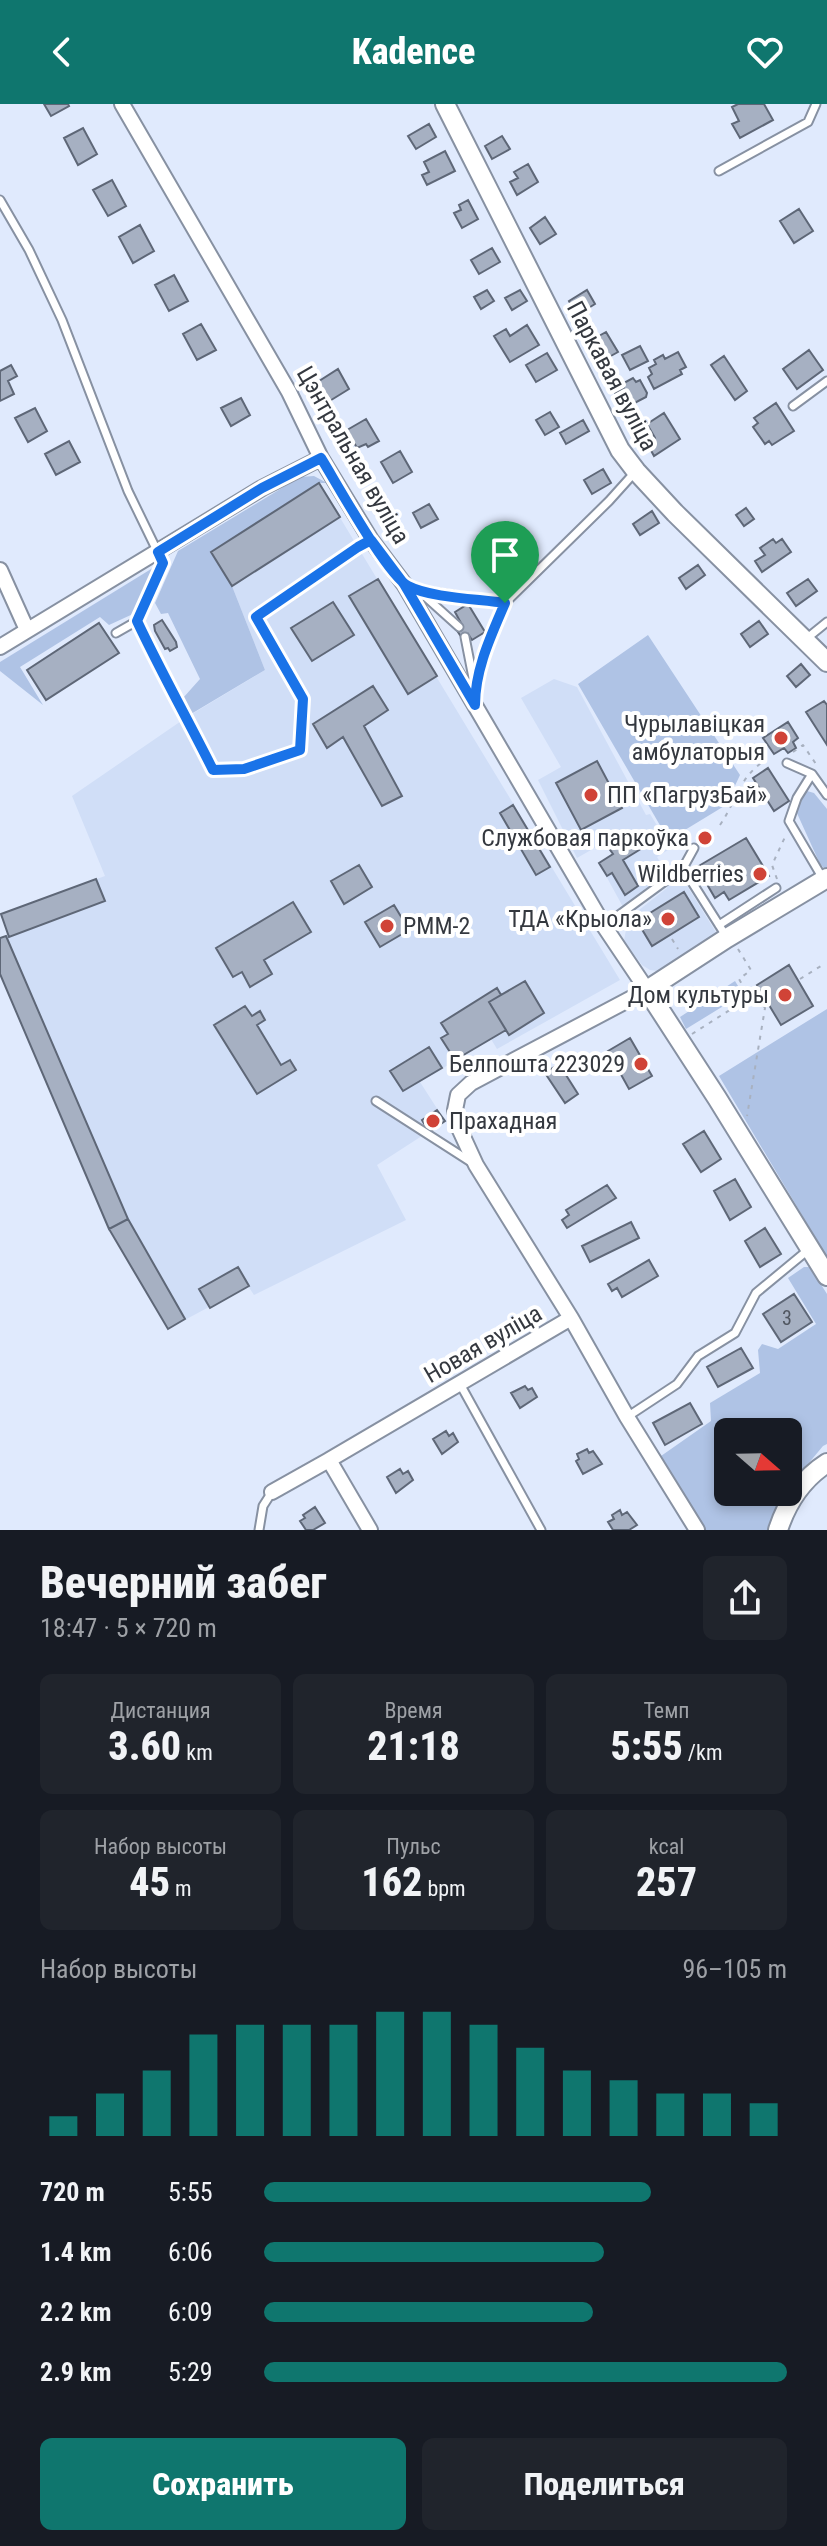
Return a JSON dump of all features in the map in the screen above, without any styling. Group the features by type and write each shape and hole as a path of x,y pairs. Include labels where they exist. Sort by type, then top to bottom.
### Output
{"street":[{"name":"Цэнтральная вуліца","path":"122,104 289,392 321,458 371,540 411,587 475,705 604,926 681,1041 827,1276"},
{"name":"Паркавая вуліца","path":"445,104 620,450 636,471 827,662"},
{"path":"0,647 262,488 321,458"},
{"path":"0,570 27,630"},
{"path":"571,1318 476,1165 459,1128 455,1110 458,1095 471,1083 647,990 727,936 825,879"},
{"name":"Новая вуліца","path":"272,1492 571,1318 627,1417 697,1530"},
{"path":"329,1460 370,1530"},
{"path":"778,1530 792,1499 805,1480 827,1463"}],"lane":[{"path":"719,171 808,122 816,104"},
{"path":"0,200 29,250 62,320 128,491 163,563 137,621 116,633"},
{"path":"793,406 827,381"},
{"path":"475,685 487,645 505,603 600,511 636,471"},
{"path":"137,621 213,770 244,769 300,750 303,699 256,617 371,540"},
{"path":"411,587 505,603"},
{"path":"411,587 459,627"},
{"path":"804,640 827,622"},
{"path":"465,637 475,685 475,705"},
{"path":"787,763 816,772 827,795"},
{"path":"816,772 797,798 789,821 825,879"},
{"path":"604,926 683,868 694,848"},
{"path":"683,868 727,936 776,888"},
{"path":"376,1101 476,1165"},
{"path":"627,1417 677,1384 698,1356 735,1333 756,1293 810,1248"},
{"path":"460,1384 541,1530"},
{"path":"259,1530 263,1506 272,1492"}],"path":[{"path":"793,752 803,745 816,772"},
{"path":"720,825 742,780 764,761"},
{"path":"776,888 777,877 772,865 791,825"},
{"path":"727,936 751,970 739,979 750,996"},
{"path":"800,979 821,966"},
{"path":"681,1041 755,994 765,1008 746,1119 737,1129"}],"shaded area":[{"path":"314,476 327,483 319,483 211,552 232,586 265,670 191,714 183,698 200,679 168,613 161,614 155,603 178,551 300,477"},
{"path":"319,483 620,980 497,1049 491,1039 420,1082 445,1121 377,1165 406,1220 254,1295 248,1286 168,1329 109,1229 0,974 0,938 8,935 1,914 105,876 72,796 187,717 265,670 232,586 211,552"},
{"path":"156,566 133,614 109,625 100,617 20,667 43,705 0,671 0,662"},
{"path":"648,635 740,775 726,805 680,833 672,846 578,684"},
{"path":"554,679 577,687 646,815 650,814 671,848 657,857 666,872 623,907 599,863 613,854 605,842 577,858 538,780 561,767 521,698"},
{"path":"807,791 814,793 827,809 825,869 796,811"},
{"path":"675,876 681,876 717,934 657,971 650,970 642,965 624,941 627,924 667,888 666,885"},
{"path":"735,981 743,994 686,1029 680,1017"},
{"path":"827,1009 827,1257 719,1076"},
{"path":"804,1267 810,1267 827,1294 827,1444 802,1471 802,1418 714,1418 714,1506 778,1506 768,1530 706,1530 661,1456 711,1421 710,1403 760,1373 758,1350 762,1344 778,1349 816,1324 788,1278"}],"building":[{"path":"44,104 68,104 69,106 51,116"},
{"path":"738,104 764,104 773,120 740,138 732,124 739,121 732,107"},
{"path":"429,124 436,137 416,149 408,136"},
{"path":"83,128 97,154 78,165 64,138"},
{"path":"502,136 510,149 492,159 485,146"},
{"path":"445,151 455,171 427,185 422,175 429,172 424,162"},
{"path":"528,164 538,182 517,195 510,182 518,178 514,172"},
{"path":"112,180 126,206 108,216 93,190"},
{"path":"468,200 478,219 462,228 454,213 461,210 459,205"},
{"path":"799,209 813,231 794,243 780,221"},
{"path":"545,217 556,234 540,244 530,228"},
{"path":"140,225 154,251 133,263 119,237"},
{"path":"492,248 500,262 479,274 471,260"},
{"path":"174,275 188,301 169,311 155,285"},
{"path":"487,290 494,301 481,309 474,297"},
{"path":"520,290 527,301 512,310 505,298"},
{"path":"587,290 595,304 577,315 569,301"},
{"path":"201,324 216,350 197,360 183,334"},
{"path":"527,325 539,345 510,362 494,336 506,329 510,336"},
{"path":"606,332 618,352 600,362 588,342"},
{"path":"640,346 648,361 630,370 622,355"},
{"path":"809,350 823,370 797,389 783,369"},
{"path":"678,352 686,367 680,370 682,374 654,389 648,377 652,374 649,368 656,364 654,360 663,355 665,359"},
{"path":"547,353 557,370 536,382 526,365"},
{"path":"724,356 747,391 735,400 711,365"},
{"path":"11,365 17,376 8,381 14,394 0,401 0,371"},
{"path":"338,369 349,389 328,402 316,383"},
{"path":"633,378 636,382 640,380 647,393 646,397 627,407 622,405 615,393 624,388 622,384"},
{"path":"241,398 250,415 231,426 221,408"},
{"path":"776,403 794,431 772,445 769,441 765,444 753,427 758,423 754,418"},
{"path":"35,408 47,431 28,442 15,418"},
{"path":"550,412 559,427 545,435 536,420"},
{"path":"664,413 680,439 654,456 647,443 655,438 647,424"},
{"path":"366,419 379,441 357,448 347,430"},
{"path":"583,420 589,431 566,444 560,433"},
{"path":"69,441 80,462 56,475 45,454"},
{"path":"400,451 412,472 393,483 381,462"},
{"path":"603,469 611,483 592,494 584,480"},
{"path":"319,483 340,517 232,586 211,552"},
{"path":"429,504 438,519 421,528 413,513"},
{"path":"746,508 754,519 744,526 736,515"},
{"path":"652,511 659,523 640,535 633,524"},
{"path":"773,539 776,543 782,539 791,552 762,572 755,561 765,555 760,548"},
{"path":"698,565 705,575 686,589 679,578"},
{"path":"378,579 437,676 408,694 349,596"},
{"path":"808,579 817,591 796,606 787,593"},
{"path":"333,602 354,635 312,661 291,628"},
{"path":"468,604 485,632 472,640 468,634 462,638 456,629 462,625 455,612"},
{"path":"162,620 176,642 177,647 170,651 165,649 155,631 154,625"},
{"path":"759,621 768,634 750,647 741,634"},
{"path":"99,623 119,653 46,700 27,670"},
{"path":"801,664 810,675 796,687 787,676"},
{"path":"373,686 388,710 364,726 402,796 382,806 343,737 327,748 313,724"},
{"path":"824,701 827,705 827,745 806,712"},
{"name":"Чурылавіцкая амбулаторыя","path":"788,722 798,738 793,742 796,748 788,753 784,748 774,754 763,738"},
{"path":"597,761 622,808 581,830 556,783"},
{"path":"768,768 789,801 774,811 753,778"},
{"path":"513,805 550,867 536,875 500,813"},
{"path":"634,831 644,847 623,860 638,886 625,895 612,873 607,876 599,863 613,854 608,847"},
{"path":"746,838 769,876 729,900 724,892 715,898 697,867"},
{"path":"359,865 372,887 344,904 331,881"},
{"path":"96,879 105,901 9,937 1,914"},
{"name":"ТДА «Крыола»","path":"684,892 699,917 652,946 637,921"},
{"path":"293,902 311,932 264,960 272,974 250,987 242,972 233,977 216,948"},
{"name":"РММ-2","path":"394,905 409,930 380,947 365,922"},
{"path":"6,936 128,1219 109,1229 0,974 0,938"},
{"name":"Дом культуры","path":"789,965 813,1006 781,1025 757,985"},
{"path":"525,981 544,1013 509,1035 489,1002"},
{"path":"497,988 501,995 489,1002 506,1030 455,1060 441,1038 448,1034 441,1023"},
{"path":"245,1006 252,1016 260,1011 265,1020 257,1025 281,1065 290,1060 296,1070 257,1094 214,1025"},
{"path":"630,1038 652,1076 629,1089 608,1051"},
{"path":"429,1047 442,1068 403,1091 390,1071"},
{"path":"559,1064 578,1094 565,1103 545,1073"},
{"name":"Прахадная","path":"437,1110 445,1121 429,1132 422,1120"},
{"path":"704,1131 721,1159 701,1172 683,1144"},
{"path":"735,1179 751,1207 730,1220 714,1191"},
{"path":"607,1185 616,1198 567,1228 562,1220 569,1215 566,1210"},
{"path":"128,1219 185,1319 168,1329 109,1229"},
{"path":"631,1222 639,1238 590,1262 582,1246"},
{"path":"765,1228 781,1254 760,1267 745,1241"},
{"path":"649,1260 658,1276 622,1297 617,1288 612,1291 608,1284"},
{"path":"238,1267 249,1286 210,1308 199,1289"},
{"path":"794,1294 812,1322 781,1342 763,1314"},
{"path":"741,1348 753,1368 718,1387 707,1367"},
{"path":"525,1386 528,1390 532,1388 537,1397 520,1408 511,1393"},
{"path":"690,1403 702,1424 665,1445 653,1423"},
{"path":"446,1431 449,1436 453,1433 458,1442 442,1454 433,1439"},
{"path":"587,1449 589,1453 593,1451 602,1464 583,1474 576,1461 579,1459 577,1454"},
{"path":"400,1469 403,1474 408,1471 413,1480 396,1493 387,1477"},
{"path":"315,1507 325,1523 313,1530 306,1530 300,1521"},
{"path":"620,1510 622,1515 627,1512 637,1525 629,1530 613,1530 608,1522"}],"place":[{"name":"Чурылавіцкая амбулаторыя","path":"781,738"},
{"name":"ПП «ПагрузБай»","path":"591,795"},
{"name":"Службовая паркоўка","path":"705,838"},
{"name":"Wildberries","path":"760,874"},
{"name":"ТДА «Крыола»","path":"668,919"},
{"name":"РММ-2","path":"387,926"},
{"name":"Дом культуры","path":"785,995"},
{"name":"Белпошта 223029","path":"641,1064"},
{"name":"Прахадная","path":"433,1121"}],"route":[{"path":"505,603 418,590 404,584 371,540 321,458 262,488 158,552 163,563 137,621 213,770 244,769 300,750 303,699 256,617 358,547 371,540 404,584 475,705 475,685 487,645 505,603"}]}
